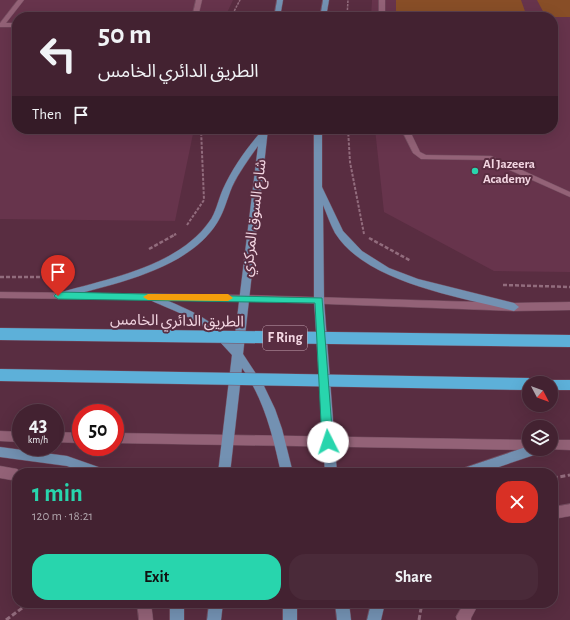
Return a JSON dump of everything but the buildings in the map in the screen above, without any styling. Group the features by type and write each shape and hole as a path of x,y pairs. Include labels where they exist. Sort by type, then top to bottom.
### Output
{"highway":[{"name":"الطريق الدائري الخامس","path":"0,334 570,341"},
{"path":"0,375 522,384"},
{"path":"558,385 570,385"}],"main road":[{"path":"278,12 280,0"},
{"path":"324,12 326,0"},
{"path":"58,296 139,273 171,258 194,242 213,223 229,184 262,134"},
{"name":"شارع السوق المركزي","path":"224,468 226,440 264,134"},
{"path":"318,134 319,300 331,468"},
{"path":"319,185 339,232 359,253 386,270 415,282 514,307"},
{"path":"151,297 203,321 238,352 264,395 281,441 286,468"},
{"path":"0,452 67,461 86,468"},
{"path":"480,468 522,454"},
{"path":"177,608 177,620"},
{"path":"214,620 215,608"},
{"path":"290,608 290,620"},
{"path":"343,608 344,620"},
{"path":"374,620 377,608"}],"street":[{"path":"1,25 21,0"},
{"path":"196,12 199,0"},
{"path":"382,0 382,12"},
{"path":"1,25 12,25"},
{"path":"408,134 417,153 424,156 488,158 570,195"},
{"name":"الطريق الدائري الخامس","path":"0,295 244,298 514,307 570,306"},
{"path":"0,436 12,437"},
{"path":"124,438 522,445"},
{"path":"558,445 570,445"},
{"path":"0,472 12,474"},
{"path":"558,512 570,510"},
{"path":"145,608 146,620"},
{"path":"464,620 463,616 469,608"}],"path":[{"path":"234,12 240,0"},
{"path":"347,12 348,0"},
{"path":"184,230 204,200 202,134"},
{"path":"348,134 350,162 365,236 415,263"},
{"path":"142,253 179,232"},
{"path":"0,277 63,277"},
{"path":"501,285 570,287"},
{"path":"558,477 570,476"},
{"path":"6,620 22,608"},
{"path":"419,620 421,608"}],"shaded area":[{"path":"0,0 233,0 227,12 12,12 12,134 193,134 175,221 0,219"},
{"name":"Al Jazeera Academy","path":"372,0 570,0 570,272 494,271 384,212 376,134 558,134 558,12 371,12"},
{"path":"396,0 521,0 525,12 396,12"},
{"path":"537,0 570,0 570,17 558,17 558,12 543,12"}],"slow traffic":[{"path":"148,297 228,298"}],"place":[{"name":"Al Jazeera Academy","path":"475,171"}],"route":[{"path":"58,296 319,300 328,442"}]}
